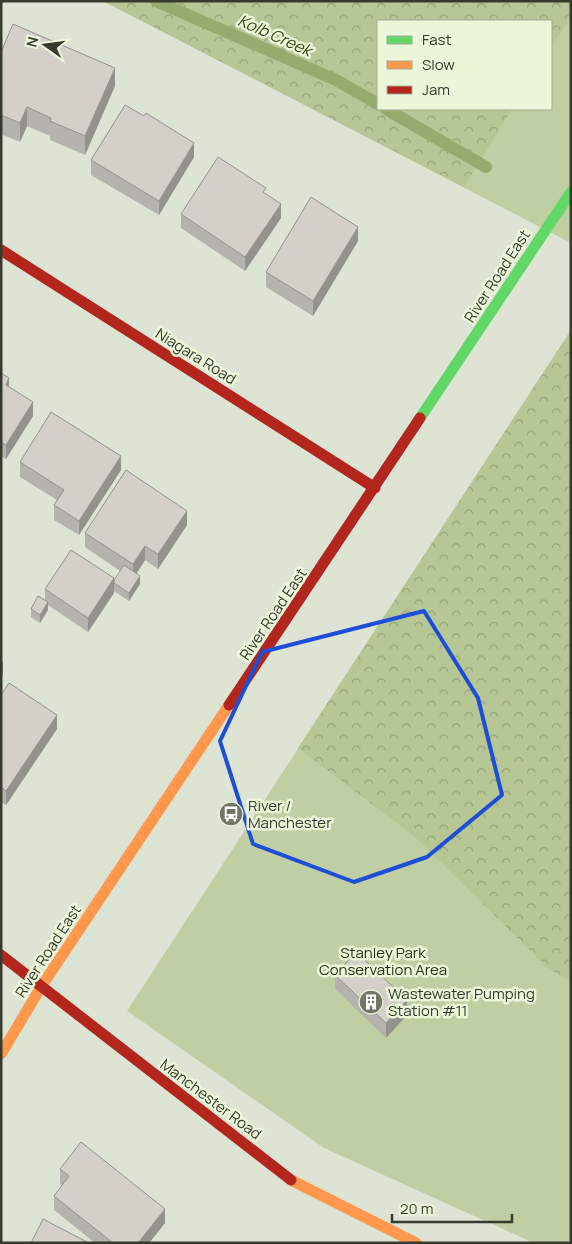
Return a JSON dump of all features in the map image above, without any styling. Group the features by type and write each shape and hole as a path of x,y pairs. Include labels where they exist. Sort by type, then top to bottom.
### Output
{"street":[{"name":"River Road East","path":"1,1054 41,987 571,192"},
{"name":"Niagara Road","path":"1,250 375,488"},
{"name":"Manchester Road","path":"1,955 296,1184 416,1243"}],"highlighted area":[{"path":"424,611 478,698 502,795 427,857 354,882 253,844 220,741 262,652"}],"green space":[{"path":"103,1 571,1 571,243"},
{"path":"103,1 571,1 571,17 552,46 552,20 377,20 377,110 511,110 464,187"},
{"name":"Stanley Park Conservation Area","path":"571,330 571,1243 534,1243 324,1148 127,1011"},
{"path":"571,330 571,982 547,967 415,837 298,748"}],"building":[{"path":"13,24 115,68 85,136 50,121 51,118 27,107 20,123 1,115 1,52"},
{"path":"125,105 144,116 146,113 194,143 159,201 91,160"},
{"path":"218,157 266,188 263,192 281,204 245,257 181,214"},
{"path":"311,197 358,227 313,301 266,272"},
{"path":"1,373 9,378 6,385 33,402 6,445 1,442"},
{"path":"51,412 121,456 79,521 54,505 64,490 20,462"},
{"path":"126,470 187,511 158,554 145,546 133,564 85,533"},
{"path":"71,550 114,578 88,618 45,589"},
{"path":"124,565 140,576 129,593 114,583"},
{"path":"38,596 48,602 40,615 31,609"},
{"path":"9,683 57,715 6,791 1,787 1,695"},
{"path":"356,952 407,1000 386,1023 335,975"},
{"path":"81,1142 165,1209 138,1243 113,1243 54,1196 69,1176 60,1169"},
{"path":"43,1219 89,1243 31,1243"}],"waterway":[{"name":"Kolb Creek","path":"156,1 336,80 377,103"},
{"name":"Kolb Creek","path":"388,110 486,167"}],"traffic: fast":[{"path":"420,418 571,192"}],"traffic: slow":[{"path":"1,1054 41,987 229,705"},
{"path":"291,1180 416,1243"}],"traffic: jam":[{"path":"1,250 375,488"},
{"path":"229,705 420,418"},
{"path":"1,955 291,1180"}],"place":[{"name":"River / Manchester","path":"231,814"},
{"name":"Wastewater Pumping Station #11","path":"371,1002"}]}
